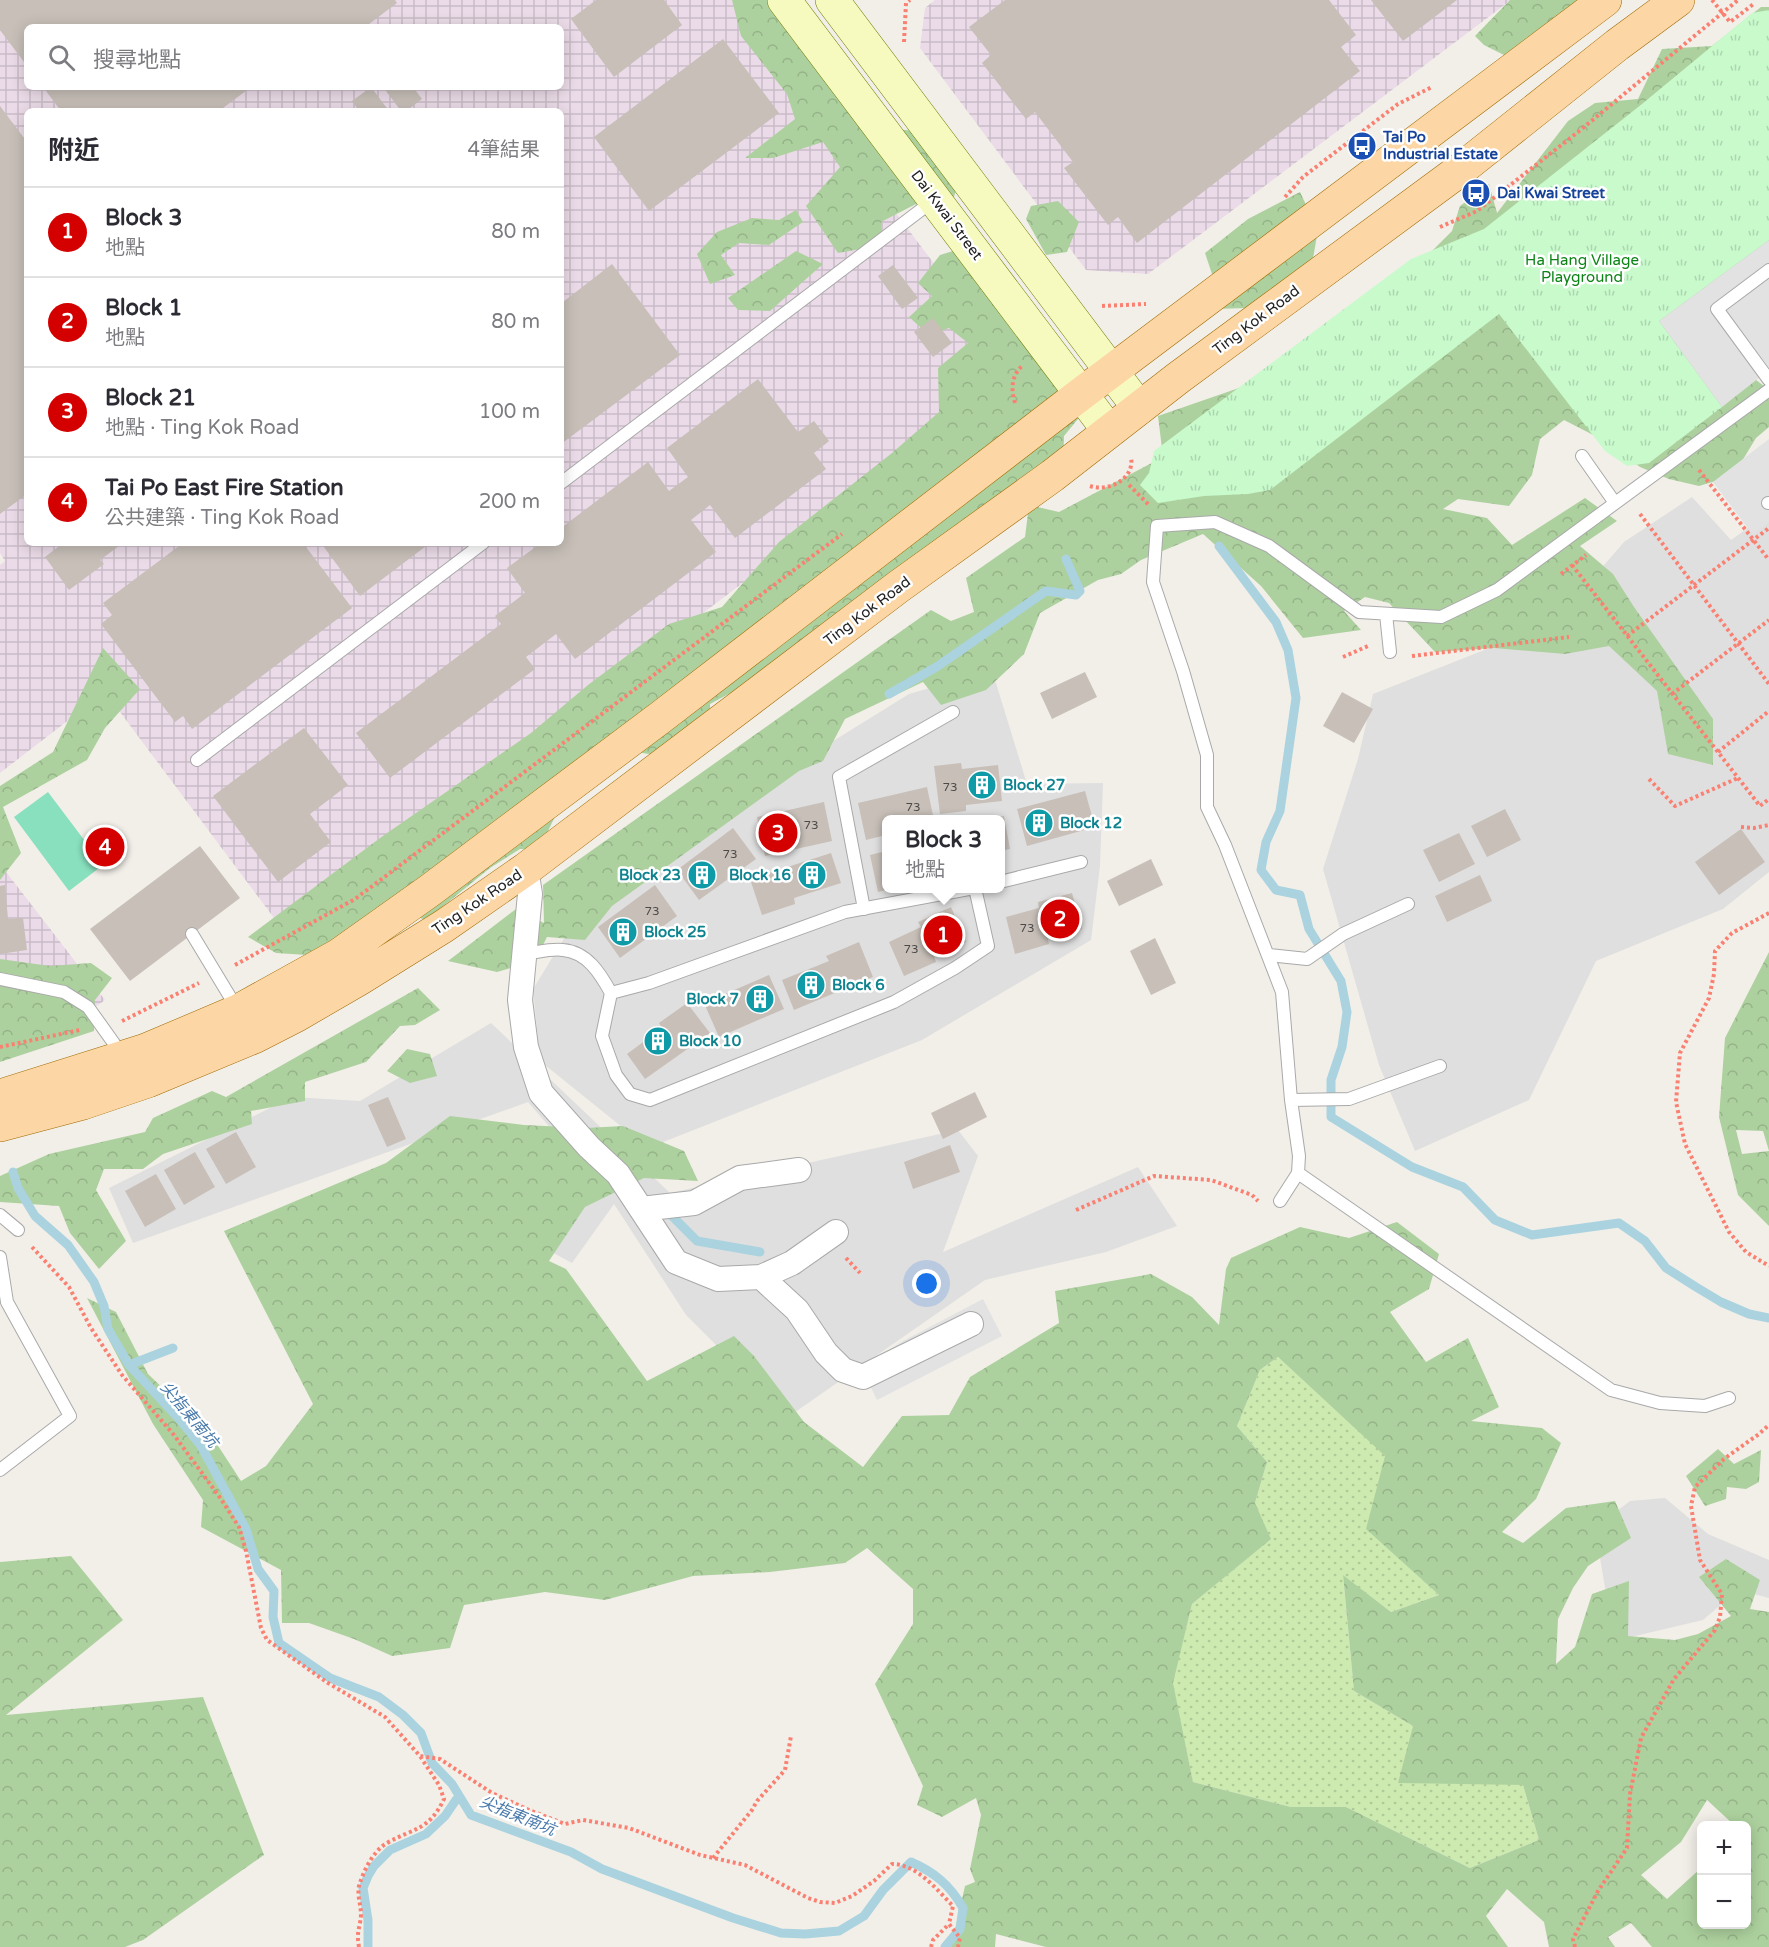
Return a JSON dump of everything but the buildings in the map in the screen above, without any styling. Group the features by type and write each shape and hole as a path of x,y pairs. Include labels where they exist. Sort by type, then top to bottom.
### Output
{"main road":[{"name":"Ting Kok Road","path":"0,1096 129,1071 160,1076 246,1024 429,891 661,717 1111,371 1605,0"},
{"name":"Ting Kok Road","path":"246,1024 297,1015 444,926 526,869 888,595 1052,476 1120,441 1139,408 1460,170 1617,45 1678,0"},
{"name":"Ting Kok Road","path":"0,1125 83,1103 129,1071"}],"street":[{"name":"Dai Kwai Street","path":"784,0 1081,394 1120,441"},
{"path":"804,27 835,1 1139,408"},
{"path":"526,869 531,894 520,1000 526,1047 542,1093 589,1147 618,1174 676,1262 718,1279 761,1277 792,1263 836,1232"},
{"path":"641,1209 694,1203 740,1178 799,1170"},
{"path":"761,1277 797,1310 826,1353 843,1370 863,1377 970,1324"}],"lane":[{"path":"564,481 934,199"},
{"path":"1769,270 1717,309 1769,380"},
{"path":"1280,1201 1298,1173 1299,1156 1291,1100 1282,992 1226,845 1207,807 1207,755 1183,671 1153,582 1157,526 1215,522 1269,546 1359,612 1442,617 1497,590 1769,390"},
{"path":"1582,456 1615,503"},
{"path":"197,760 479,546"},
{"path":"1386,614 1390,651"},
{"path":"864,909 839,777 953,712"},
{"path":"1005,881 1081,862"},
{"path":"611,993 649,983 845,912 949,893"},
{"path":"524,954 563,950 586,958 600,974 611,993 602,1036 616,1075 630,1094 650,1100 894,1002 955,968 988,946 976,893"},
{"path":"1269,955 1307,959 1343,934 1408,904"},
{"path":"192,934 246,1024"},
{"path":"0,979 64,992 88,1006 103,1025 129,1071"},
{"path":"1291,1100 1349,1099 1440,1066"},
{"path":"1298,1173 1611,1390 1660,1403 1705,1406 1729,1398"},
{"path":"0,1215 18,1230"},
{"path":"0,1257 3,1303 70,1416 0,1470"}],"path":[{"path":"1712,0 1730,22 1755,3"},
{"path":"1010,408 1016,404 1012,390 1013,381 1017,370 1026,362"},
{"path":"1084,484 1104,488 1124,479 1131,470 1120,441"},
{"path":"1699,470 1769,561"},
{"path":"1640,514 1769,684"},
{"path":"0,1047 123,1021 217,974 355,899 851,527"},
{"path":"1627,636 1769,528"},
{"path":"1572,566 1760,806 1769,799"},
{"path":"1672,694 1769,620"},
{"path":"1390,651 1411,656 1569,637"},
{"path":"1718,752 1769,711"},
{"path":"1649,778 1676,806 1738,778"},
{"path":"1741,826 1754,828 1769,825"},
{"path":"1769,914 1732,933 1715,951 1714,974 1708,998 1680,1053 1676,1102 1685,1144 1729,1232 1746,1252 1769,1266"},
{"path":"1076,1210 1154,1176 1211,1180 1252,1195 1270,1212 1280,1201"},
{"path":"18,1230 69,1287 91,1328 122,1375 174,1435 221,1498 238,1527 246,1551 261,1628 267,1640 328,1683 385,1717 422,1756 439,1785 444,1799 438,1811 425,1825 385,1844 367,1868 359,1887 361,1915 357,1934 359,1947"},
{"path":"1575,1947 1573,1939 1598,1891 1627,1848 1630,1794 1641,1738 1674,1679 1715,1630 1720,1617 1722,1594 1700,1560 1691,1506 1695,1487 1724,1459 1769,1425"},
{"path":"713,1859 770,1785 785,1770 791,1736"},
{"path":"422,1756 440,1759 492,1793 565,1824 583,1820 629,1828 713,1859 745,1865 820,1902 836,1903 852,1896 874,1881 892,1864 904,1866 926,1879 953,1906 950,1925 933,1940 931,1947"},
{"path":"950,1925 958,1936 958,1947"}],"shaded area":[{"path":"0,0 735,0 994,343 980,404 283,930 105,692 0,773 0,565 5,561 0,553"},
{"path":"935,0 1511,0 1148,274 1086,270 920,48 925,8"},
{"path":"1769,240 1769,370 1722,407 1659,321"},
{"path":"1769,439 1769,522 1753,535 1713,482"},
{"path":"1692,497 1731,540 1769,513 1769,872 1723,909 1596,961 1529,1100 1415,1151 1379,1065 1323,869 1358,759 1373,694 1555,622 1624,542"},
{"path":"992,670 1027,784 1103,783 1100,866 1091,940 922,1040 648,1148 540,1061 533,989 573,924 788,769 909,694"},
{"path":"0,864 105,1000 75,1021 0,1029"},
{"path":"491,1023 670,1193 958,1130 978,1156 943,1252 1138,1167 1177,1226 1106,1252 985,1280 788,1417 686,1315 614,1204 572,1263 516,1233 599,1184 528,1102 133,1243 109,1188 292,1097 360,1101"},
{"path":"983,1299 1002,1336 877,1400 861,1367 903,1341"},
{"path":"1665,1498 1708,1534 1769,1560 1769,1598 1738,1590 1703,1620 1614,1641 1595,1528 1630,1501"}],"green space":[{"path":"732,0 794,0 896,129 915,131 958,185 948,214 918,203 881,222 883,245 838,253 806,206 840,167 823,142 773,158 745,158 795,119 787,94 741,36"},
{"path":"1510,0 1581,0 1512,59 1484,45 1475,36"},
{"path":"1761,7 1769,7 1769,281 1751,376 1769,390 1769,427 1756,438 1733,476 1699,486 1669,479 1640,467 1601,439 1564,420 1540,439 1532,475 1509,506 1458,499 1443,509 1487,518 1512,545 1585,498 1617,521 1580,546 1613,574 1713,719 1713,765 1668,754 1657,691 1609,646 1565,654 1494,648 1435,652 1389,603 1365,597 1344,611 1361,630 1303,638 1261,586 1203,534 1141,560 1121,574 1098,580 1040,613 1024,654 986,690 941,705 923,682 845,719 823,761 799,771 612,906 585,940 547,937 535,961 497,972 448,961 516,909 544,923 543,885 931,610 951,621 974,612 966,578 1025,537 1029,505 1059,512 1163,457 1158,416 1259,381 1418,265 1452,231 1460,206 1489,184 1497,213 1568,121 1595,103 1638,99 1662,49 1712,46"},
{"name":"Ha Hang Village Playground","path":"1769,10 1769,240 1659,321 1722,407 1649,463 1627,466 1605,451 1499,314 1270,490 1158,503 1140,485 1149,473 1154,451 1411,259 1484,229 1642,104 1752,13"},
{"path":"1300,192 1318,230 1311,270 1279,294 1271,288 1247,308 1216,309 1215,283 1205,253 1248,219"},
{"path":"1058,201 1079,222 1067,252 1046,255 1026,219 1031,206"},
{"path":"796,210 803,222 769,245 739,243 721,255 735,275 710,284 697,254 717,232 752,218 779,220"},
{"path":"976,244 1087,408 1064,436 1063,473 751,682 710,704 711,737 655,755 623,750 575,776 547,833 548,850 520,849 490,868 442,907 449,927 420,918 370,930 322,956 276,953 248,937 380,838 531,733 588,685 669,624 722,607 779,542 892,453 939,412 938,368 968,343 949,328 929,335 909,317 932,296 918,283 940,255"},
{"path":"796,251 823,264 770,311 738,310 728,298"},
{"path":"103,648 140,689 105,728 87,760 3,807 21,853 0,880 0,786 53,752"},
{"path":"48,792 103,865 69,891 14,817"},
{"path":"1769,952 1769,1151 1769,1226 1738,1195 1719,1117 1725,1038","holes":["1736,1130 1763,1131 1769,1151 1742,1154"]},
{"path":"0,959 50,966 91,963 112,978 95,1000 94,1031 0,1062"},
{"path":"418,988 440,1010 415,1025 400,1026 366,1062 305,1082 305,1101 251,1111 252,1124 163,1154 143,1169 104,1169 96,1190 126,1241 99,1269 70,1233 59,1206 0,1202 0,1176 49,1154 145,1132 153,1118 212,1091 226,1097"},
{"path":"407,1049 430,1054 437,1076 410,1083 387,1071"},
{"path":"450,1116 524,1125 586,1128 623,1126 684,1151 698,1181 644,1178 585,1207 549,1261 566,1269 647,1381 734,1336 754,1356 804,1422 863,1467 902,1416 949,1415 970,1377 1059,1323 1055,1291 1151,1274 1192,1297 1219,1325 1226,1269 1231,1258 1300,1227 1349,1238 1397,1222 1439,1254 1429,1289 1390,1312 1426,1362 1468,1338 1499,1407 1471,1421 1542,1428 1561,1443 1536,1499 1502,1532 1523,1543 1566,1508 1615,1501 1631,1538 1588,1566 1573,1588 1558,1619 1556,1664 1575,1647 1592,1594 1629,1581 1628,1636 1675,1640 1698,1634 1731,1616 1699,1577 1726,1559 1760,1580 1750,1609 1769,1612 1769,1947 1652,1947 1631,1923 1608,1937 1615,1947 1549,1947 1544,1922 1507,1889 1486,1916 1508,1947 1046,1947 996,1934 995,1947 951,1947 965,1886 975,1882 970,1869 981,1815 976,1798 942,1817 917,1805 923,1786 875,1684 913,1624 913,1589 867,1548 845,1563 770,1572 693,1576 605,1600 545,1592 464,1605 450,1648 392,1656 309,1623 282,1623 281,1570 201,1527 203,1500 153,1424 87,1298 116,1312 148,1374 209,1432 241,1481 266,1466 313,1404 224,1231 386,1163","holes":["1278,1357 1385,1456 1366,1529 1439,1595 1391,1612 1343,1575 1354,1691 1413,1726 1398,1783 1523,1785 1539,1840 1470,1868 1346,1807 1291,1807 1193,1782 1173,1683 1192,1604 1271,1539 1255,1503 1267,1462 1237,1426 1260,1370"]},
{"path":"1278,1357 1386,1456 1367,1529 1439,1595 1391,1612 1343,1576 1354,1691 1413,1726 1523,1785 1539,1840 1470,1868 1346,1807 1291,1807 1193,1782 1172,1683 1192,1604 1270,1539 1255,1503 1267,1462 1237,1426 1260,1370"},
{"path":"1718,1449 1734,1464 1761,1450 1759,1482 1746,1489 1727,1487 1726,1499 1705,1506 1686,1476"},
{"path":"71,1556 123,1620 6,1715 203,1697 264,1855 143,1940 125,1947 0,1947 0,1562"}],"waterway":[{"path":"1219,546 1276,622 1288,650 1296,698 1280,811 1266,842 1261,870 1276,890 1300,895 1309,929 1341,981 1347,1012 1342,1047 1331,1080 1331,1117 1412,1167 1463,1187 1495,1220 1532,1235 1619,1223 1645,1241 1666,1268 1721,1302 1749,1314 1769,1318"},
{"path":"889,694 938,666 1046,591 1076,595 1080,591 1066,559"},
{"path":"13,1172 18,1188 35,1216 68,1245 94,1282 104,1306 108,1329 129,1365 173,1348"},
{"path":"665,1209 697,1241 760,1252"},
{"name":"尖指東南坑","path":"129,1365 201,1446 246,1529 258,1569 274,1591 273,1617 279,1643 330,1678 379,1697 403,1715 421,1733 432,1763 452,1784 471,1815 571,1852 602,1869 733,1918 781,1933 805,1934 839,1931 864,1916 883,1890 911,1862 941,1880 963,1908 960,1929 945,1947"},
{"path":"368,1947 368,1920 363,1888 368,1876 374,1866 390,1850 426,1834 445,1816 458,1797"}],"place":[{"name":"Tai Po Industrial Estate","path":"1362,146"},
{"name":"Dai Kwai Street","path":"1476,193"},
{"name":"Block 27","path":"982,785"},
{"name":"Block 12","path":"1039,823"},
{"name":"Block 21","path":"778,833"},
{"name":"Tai Po East Fire Station","path":"105,847"},
{"name":"Block 23","path":"702,875"},
{"name":"Block 16","path":"812,875"},
{"name":"Block 1","path":"1060,919"},
{"name":"Block 25","path":"623,932"},
{"name":"Block 3","path":"943,935"},
{"name":"Block 6","path":"811,985"},
{"name":"Block 7","path":"760,999"},
{"name":"Block 10","path":"658,1041"}]}
